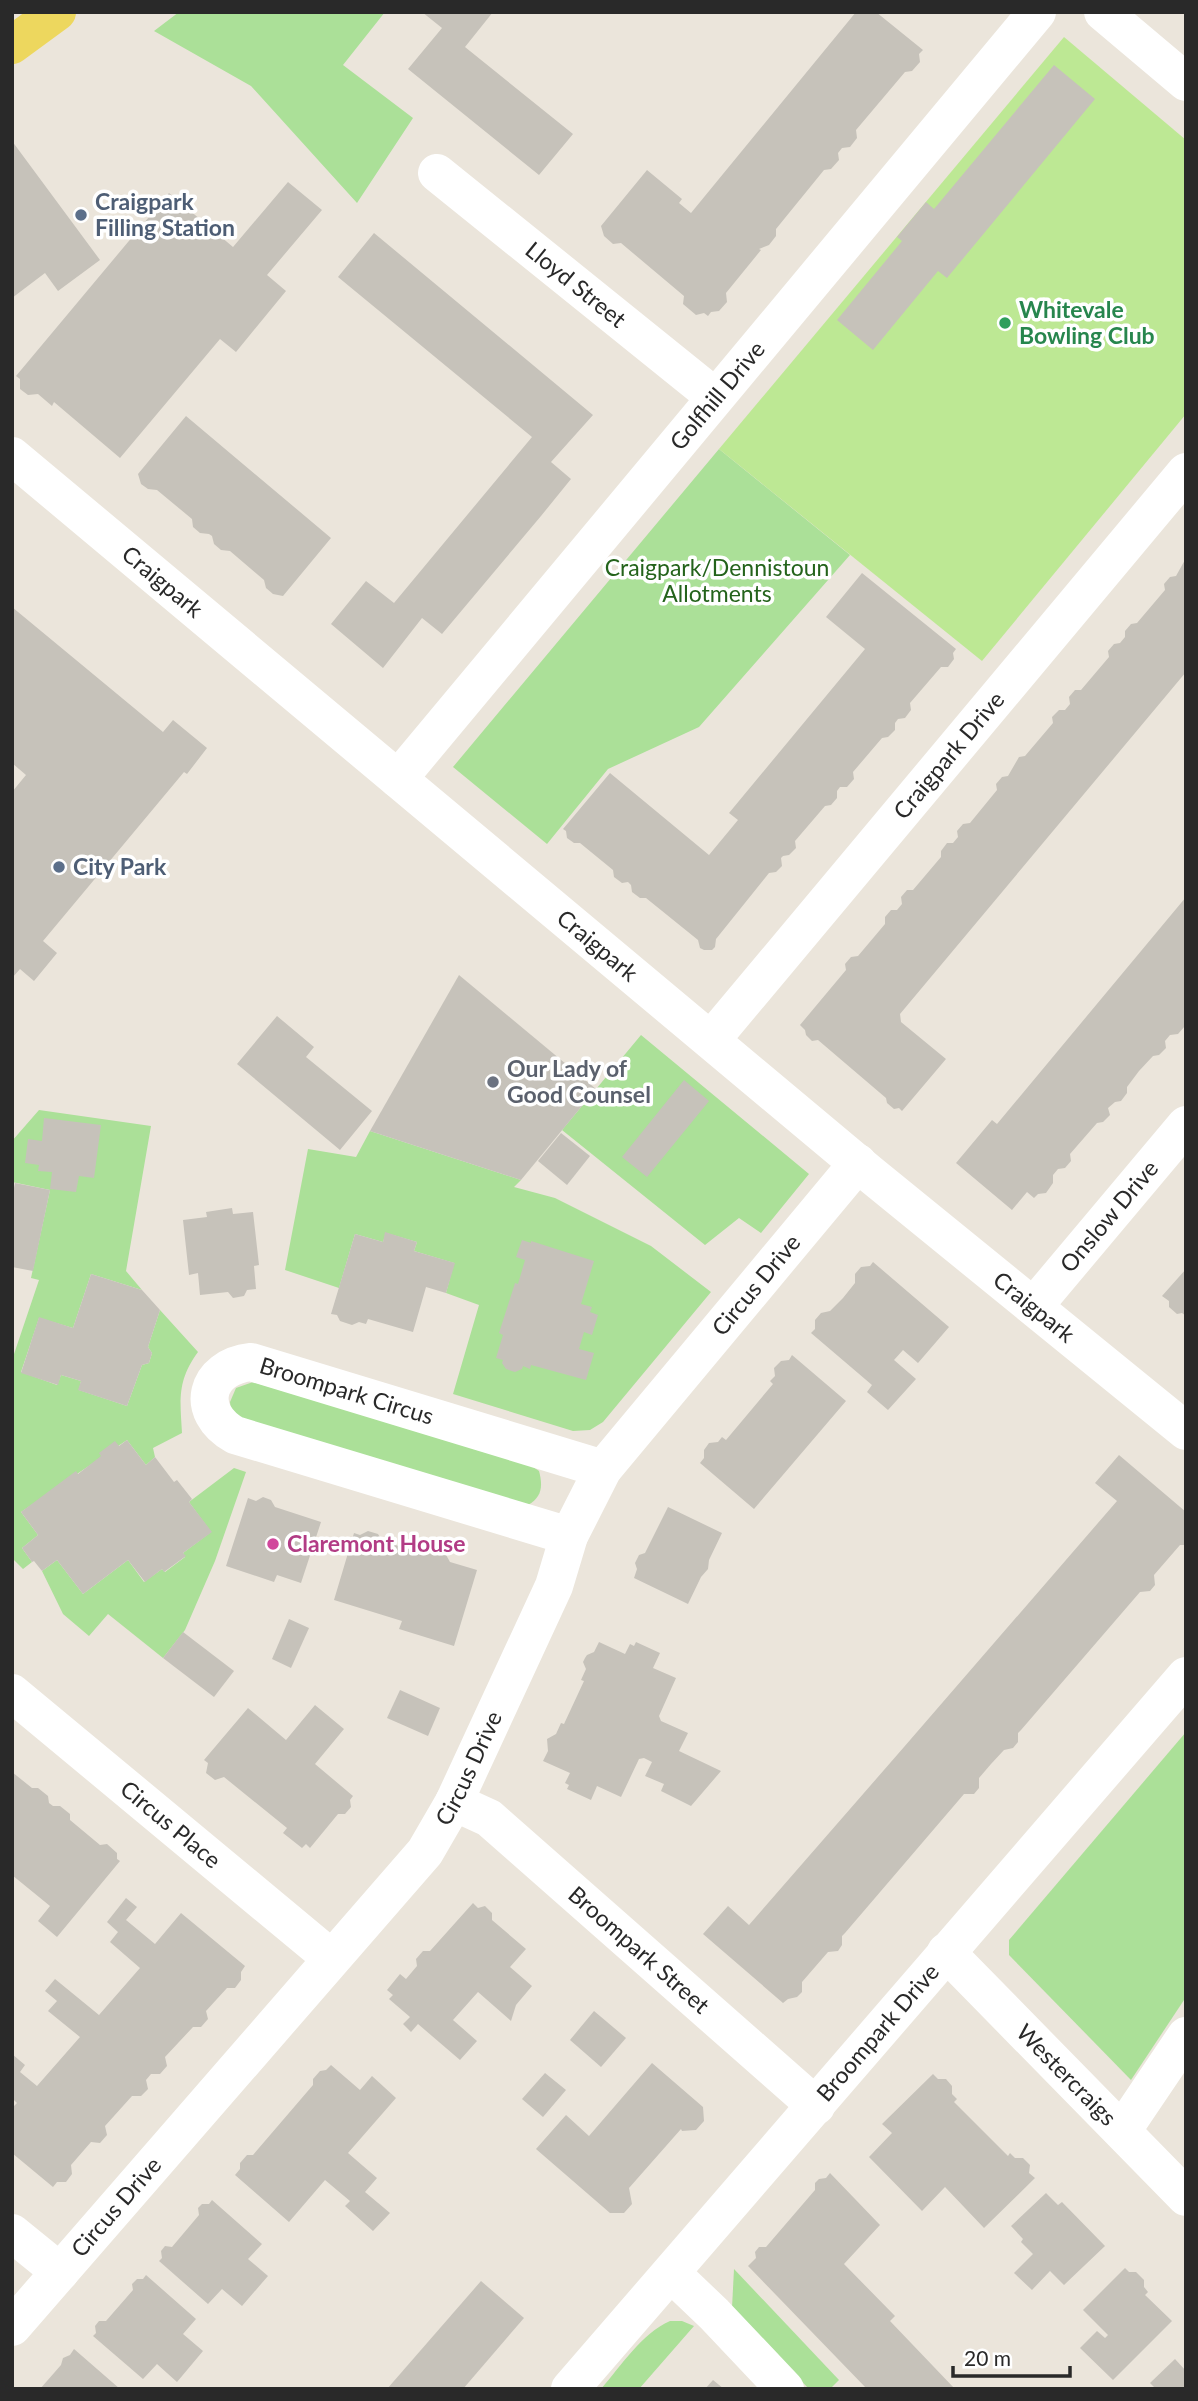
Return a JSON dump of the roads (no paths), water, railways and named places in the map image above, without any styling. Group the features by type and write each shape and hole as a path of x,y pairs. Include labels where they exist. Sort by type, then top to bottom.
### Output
{"main road":[{"path":"12,45 57,12"}],"street":[{"name":"Golfhill Drive","path":"398,779 1037,12"},
{"path":"1102,12 1186,82"},
{"name":"Lloyd Street","path":"437,173 715,397"},
{"name":"Craigpark","path":"12,456 858,1163 1186,1431"},
{"name":"Craigpark Drive","path":"710,1040 1186,472"},
{"name":"Onslow Drive","path":"1034,1306 1186,1125"},
{"name":"Circus Drive","path":"12,2327 425,1852 454,1802 554,1586 569,1536 603,1469 858,1163"},
{"name":"Broompark Circus","path":"569,1536 234,1435 221,1428 212,1415 209,1399 212,1384 222,1372 235,1364 251,1362 603,1469"},
{"name":"Broompark Drive","path":"570,2389 1186,1676"},
{"name":"Circus Place","path":"12,1693 331,1958"},
{"name":"Broompark Street","path":"454,1802 489,1818 816,2106"},
{"name":"Westercraigs","path":"946,1952 1186,2197"},
{"path":"1122,2131 1186,2036"},
{"path":"12,2233 60,2272"},
{"path":"671,2273 785,2389"}],"place":[{"name":"Craigpark Filling Station","path":"81,215"},
{"name":"Whitevale Bowling Club","path":"1005,323"},
{"name":"City Park","path":"59,867"},
{"name":"Our Lady of Good Counsel","path":"493,1082"},
{"name":"Claremont House","path":"273,1544"}],"park label":[{"name":"Craigpark/Dennistoun Allotments","path":"717,581"}]}
